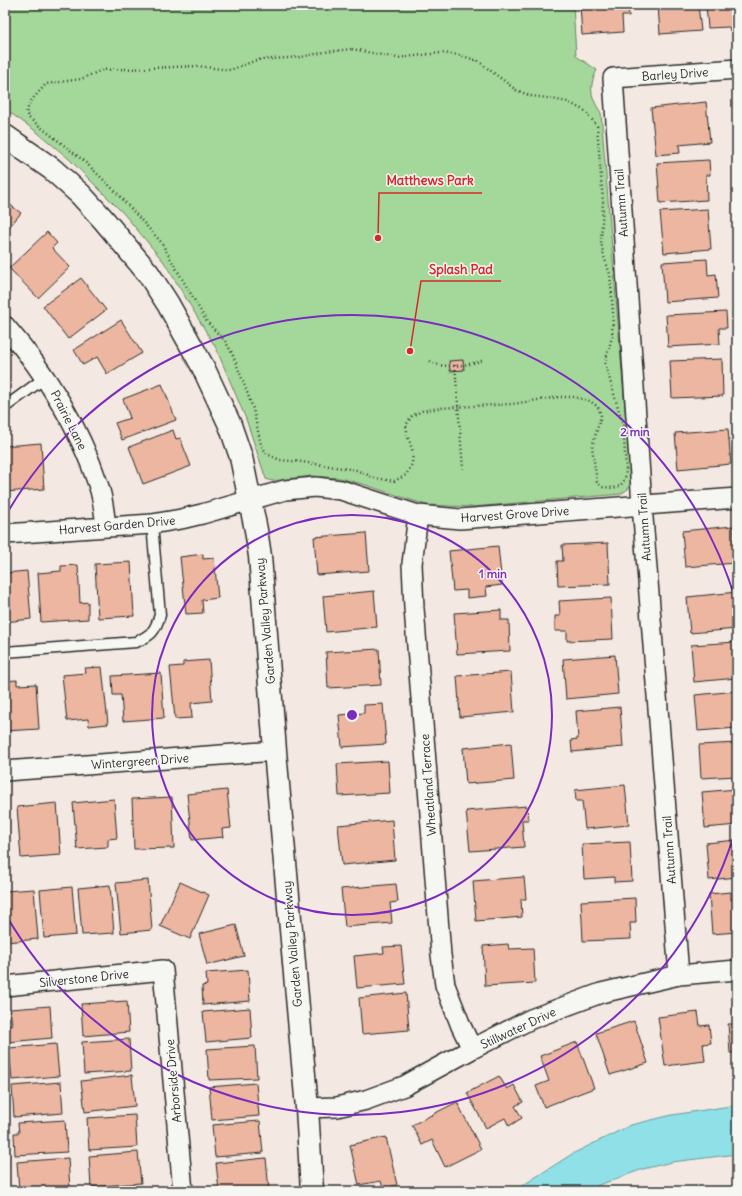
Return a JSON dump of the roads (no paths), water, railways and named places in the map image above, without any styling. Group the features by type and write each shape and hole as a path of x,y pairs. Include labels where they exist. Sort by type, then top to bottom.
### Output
{"street":[{"name":"Barley Drive","path":"613,78 737,69"},
{"name":"Autumn Trail","path":"613,78 642,505 679,975"},
{"name":"Garden Valley Parkway","path":"5,136 52,169 80,194 148,273 185,332 215,391 230,425 241,457 260,556 275,751 307,1108 312,1191"},
{"name":"Prairie Lane","path":"5,326 46,377 67,411 82,442 99,485 106,526"},
{"name":"Harvest Grove Drive","path":"250,499 285,490 315,486 341,490 418,515 460,519 737,498"},
{"name":"Harvest Garden Drive","path":"5,534 152,524 181,519 250,499"},
{"name":"Wheatland Terrace","path":"418,515 412,564 414,608 445,985 472,1049"},
{"name":"Wintergreen Drive","path":"5,771 275,751"},
{"name":"Silverstone Drive","path":"5,986 163,970"},
{"name":"Arborside Drive","path":"163,970 182,1191"},
{"name":"Stillwater Drive","path":"307,1108 337,1107 366,1100 404,1086 530,1019 594,996 679,975 737,970"}],"lane":[{"path":"5,407 46,377"},
{"path":"5,652 136,642 149,636 156,627 160,615 152,524"}],"water":[{"path":"737,1105 737,1154 672,1162 643,1169 587,1191 514,1191 572,1154 631,1125 672,1115"}],"place":[{"name":"Matthews Park","path":"378,238"},
{"name":"Splash Pad","path":"410,351"}]}
